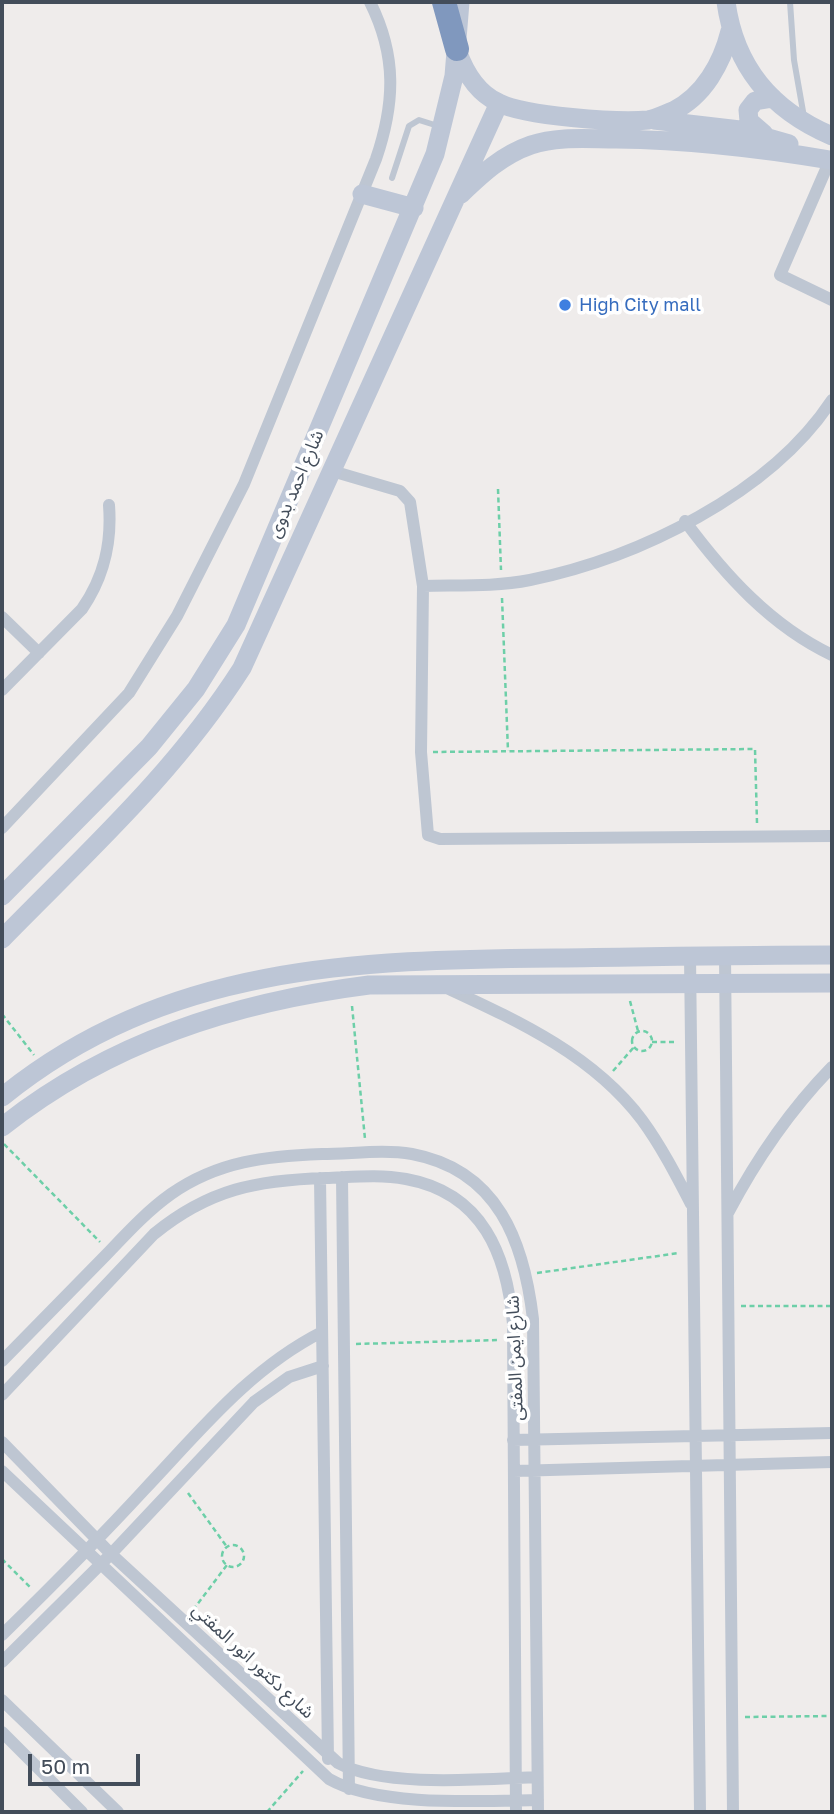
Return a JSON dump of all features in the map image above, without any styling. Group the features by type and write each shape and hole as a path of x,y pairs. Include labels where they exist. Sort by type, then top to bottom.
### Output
{"highway":[{"path":"444,2 457,49"}],"street":[{"path":"2,828 129,693 177,616 244,484 362,194 389,120 391,92 388,56 380,23 370,2"},
{"name":"شارع احمد بدوى","path":"2,896 149,747 196,689 236,625 414,208 443,128 457,49 460,2"},
{"path":"726,2 730,31 754,78 773,99 832,136"},
{"path":"650,120 674,110 700,91 714,72 730,31"},
{"path":"457,49 472,81 499,103 522,110 650,120 766,135 831,161"},
{"path":"766,135 749,121 748,110 755,101 773,99"},
{"name":"شارع احمد بدوى","path":"2,939 166,772 212,714 242,668 499,103"},
{"path":"453,201 492,165 531,145 554,141 677,140 831,161"},
{"path":"831,161 780,275 832,300"},
{"path":"362,194 414,208"},
{"path":"423,586 530,580 610,556 649,541 758,478 790,450 832,400"},
{"path":"332,471 405,495 410,502 423,586 421,752 426,832 436,839 832,836"},
{"path":"2,690 82,609 97,584 107,554 109,505"},
{"path":"685,522 715,561 748,596 785,626 832,655"},
{"path":"2,617 38,653"},
{"path":"725,955 723,983 733,1812"},
{"path":"2,1097 44,1068 109,1030 162,1007 217,988 272,976 410,959 832,955"},
{"path":"690,956 700,1812"},
{"path":"2,1127 81,1074 178,1028 228,1011 298,994 350,988 440,985 832,983"},
{"path":"440,985 560,1046 605,1081 641,1119 668,1160 692,1206"},
{"path":"726,1217 757,1158 796,1104 832,1067"},
{"name":"شارع ايمن المفتى","path":"2,1361 170,1194 200,1176 233,1163 267,1156 366,1153 410,1154 437,1161 462,1173 483,1191 504,1217 520,1246 528,1274 533,1319 536,1440 538,1806"},
{"name":"شارع ايمن المفتى","path":"2,1395 154,1234 176,1216 226,1191 254,1184 382,1176 408,1179 452,1198 472,1214 500,1255 510,1288 513,1340 516,1806"},
{"path":"342,1177 349,1789"},
{"path":"320,1178 328,1779"},
{"path":"2,1635 97,1541 242,1386 284,1353 322,1332"},
{"path":"2,1662 111,1554 263,1395 289,1377 323,1366"},
{"path":"513,1440 832,1433"},
{"name":"شارع دكتور انور المفتي","path":"2,1442 97,1541 328,1756 348,1769 396,1779 537,1777"},
{"path":"513,1471 832,1462"},
{"name":"شارع دكتور انور المفتي","path":"2,1471 328,1779 349,1789 385,1797 538,1806"},
{"path":"327,1682 347,1681"},
{"path":"2,1700 118,1812"},
{"path":"2,1732 82,1812"}],"lane":[{"path":"790,2 794,60 817,126"},
{"path":"392,178 412,123 419,120 443,128"}],"path":[{"path":"498,489 508,751"},
{"path":"421,752 755,748 757,837"},
{"path":"625,984 638,1031"},
{"path":"350,988 366,1153"},
{"path":"2,1014 44,1068"},
{"path":"634,1048 632,1036 638,1031 648,1032 652,1042"},
{"path":"652,1042 690,1042"},
{"path":"634,1048 645,1051 652,1042"},
{"path":"605,1081 634,1048"},
{"path":"2,1142 109,1252"},
{"path":"528,1274 693,1251"},
{"path":"727,1306 832,1306"},
{"path":"344,1344 513,1340"},
{"path":"180,1481 227,1547"},
{"path":"227,1547 239,1547 244,1558 235,1567 227,1565 222,1558 227,1547"},
{"path":"2,1559 40,1597"},
{"path":"185,1622 227,1565"},
{"path":"732,1717 832,1716"},
{"path":"267,1812 309,1763"}],"place":[{"name":"High City mall","path":"565,305"}]}
